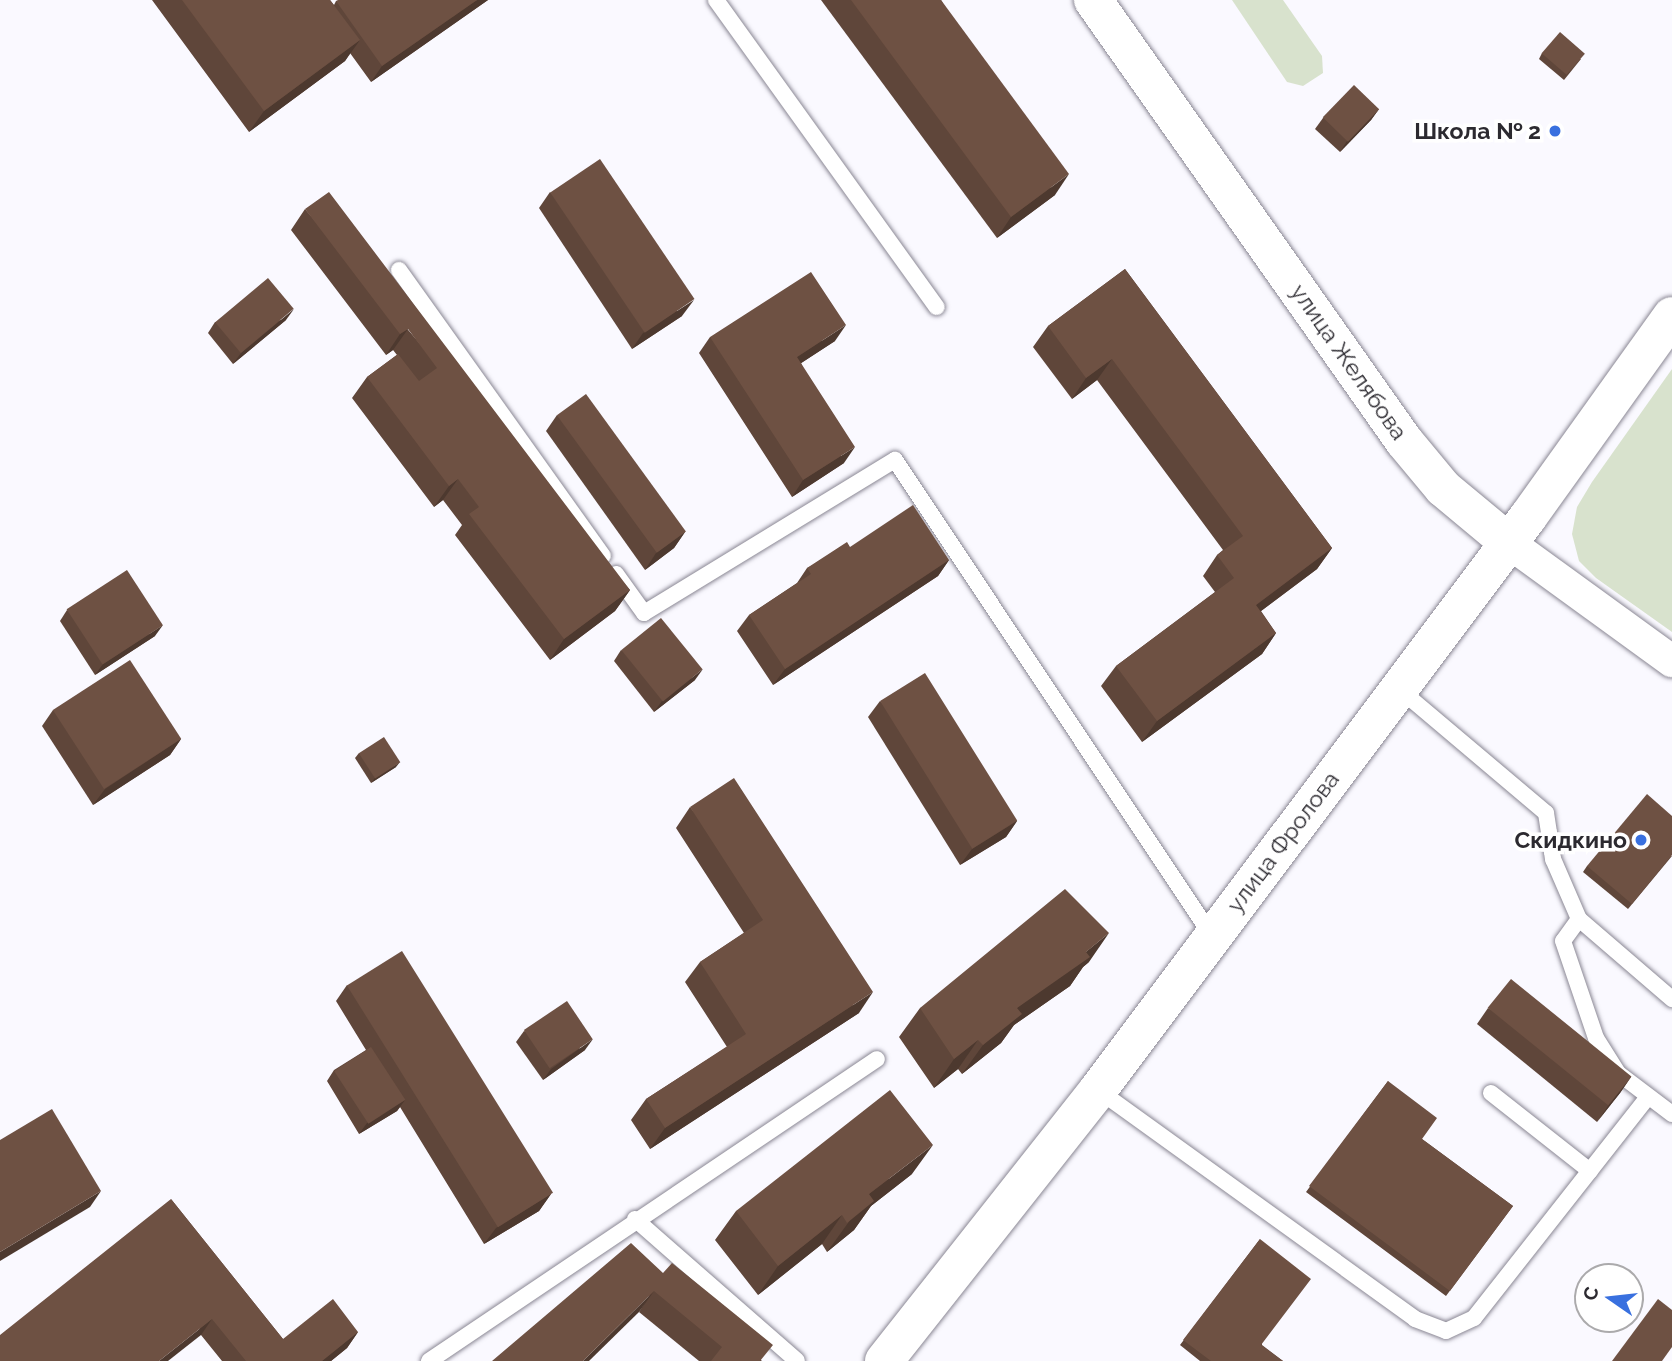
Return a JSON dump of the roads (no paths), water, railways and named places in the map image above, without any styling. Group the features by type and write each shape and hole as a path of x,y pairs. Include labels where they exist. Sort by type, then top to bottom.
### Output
{"street":[{"name":"улица Желябова","path":"1093,0 1404,441 1443,488 1508,542 1672,661"},
{"name":"улица Фролова","path":"884,1361 1098,1090 1508,542 1672,316"}],"lane":[{"path":"716,0 937,307"},
{"path":"399,270 645,613 895,460 1212,936"},
{"path":"1398,688 1545,813 1553,859 1579,919 1672,999"},
{"path":"1579,919 1563,941 1596,1038 1618,1073 1672,1114"},
{"path":"429,1361 635,1219 877,1059"},
{"path":"1098,1090 1415,1319 1446,1331 1474,1318 1648,1097"},
{"path":"1491,1093 1590,1171"},
{"path":"635,1219 797,1361"}],"place":[{"name":"Школа № 2","path":"1555,131"},
{"name":"Скидкино","path":"1641,840"}]}
